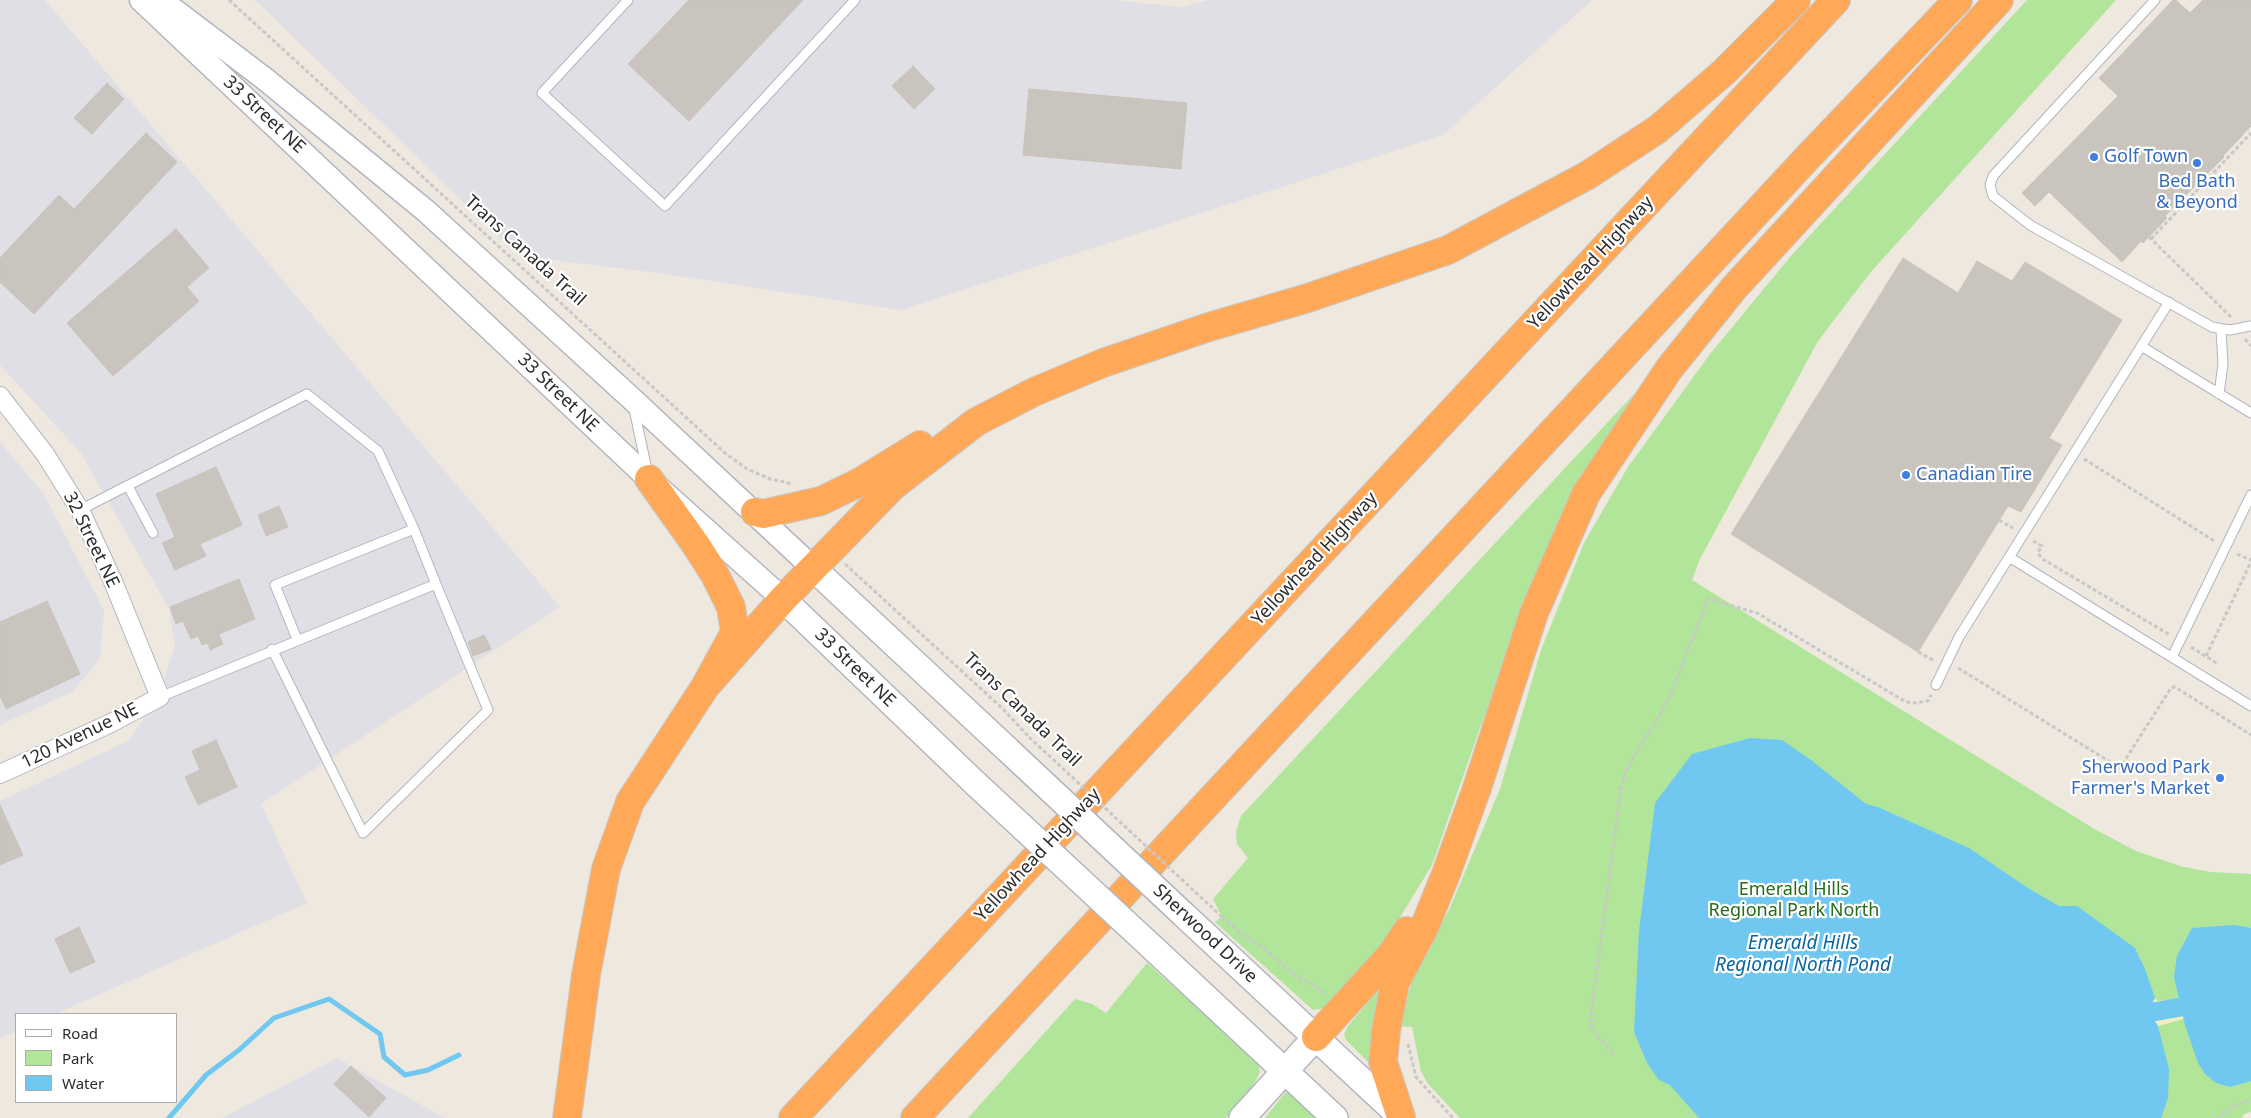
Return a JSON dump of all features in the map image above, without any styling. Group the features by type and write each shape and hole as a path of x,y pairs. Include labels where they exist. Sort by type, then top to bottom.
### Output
{"highway":[{"path":"705,687 783,599 893,486 976,422 1034,392 1103,363 1209,327 1308,298 1448,250 1588,175 1658,129 1724,72 1796,0"},
{"name":"Yellowhead Highway","path":"793,1118 1836,0"},
{"path":"915,1118 1809,156 1958,0"},
{"path":"1401,1117 1383,1062 1386,1030 1396,984 1424,928 1446,874 1477,788 1534,613 1586,494 1670,369 1734,288 1999,0"},
{"path":"755,512 763,514 821,501 860,482 950,427 976,422"},
{"path":"567,1118 586,975 606,869 630,802 705,687 734,632 731,607 715,575 649,479"},
{"path":"1316,1037 1391,954 1446,874"}],"main road":[{"name":"33 Street NE","path":"813,568 1018,744"},
{"name":"33 Street NE","path":"783,599 976,784 1285,1071"},
{"name":"Sherwood Drive","path":"1018,744 1184,914 1401,1117"},
{"path":"1242,1118 1316,1037"},
{"path":"1285,1071 1335,1118"}],"street":[{"name":"33 Street NE","path":"141,0 649,479 783,599"},
{"name":"33 Street NE","path":"161,0 266,79 426,211 755,512 813,568"},
{"name":"32 Street NE","path":"0,396 45,454 80,510 112,579 160,697"},
{"name":"120 Avenue NE","path":"0,774 109,724 160,697"}],"lane":[{"path":"628,0 542,93 665,206 856,0"},
{"path":"2155,0 1993,176 1990,185 1993,196 2030,225 2221,330 2251,326"},
{"path":"1936,685 1959,638 2169,302"},
{"path":"2219,394 2223,364 2221,330"},
{"path":"2141,346 2251,413"},
{"path":"80,510 307,394 378,451 414,529 488,710 363,833 272,649"},
{"path":"632,399 649,479"},
{"path":"128,486 153,533"},
{"path":"2172,657 2251,495"},
{"path":"297,639 276,585 414,529"},
{"path":"2010,557 2251,706"},
{"path":"160,697 272,649 436,584"}],"path":[{"name":"Trans Canada Trail","path":"229,0 725,453 748,469 770,479 797,485"},
{"path":"2251,133 2150,238 2230,316 2251,346"},
{"path":"2075,453 2225,548 2251,561 2206,656"},
{"path":"1999,520 2042,546 2038,552 2041,558 2218,664"},
{"name":"Trans Canada Trail","path":"846,565 1002,708 1018,744 1244,936 1261,946 1297,977 1317,987 1327,997"},
{"path":"1613,1052 1592,1028 1591,1016 1621,788 1629,764 1663,710 1672,691 1708,598 1757,613 1906,702 1928,701 1936,685"},
{"path":"1918,652 1934,660 1961,669 2120,768 2171,688 2175,687 2251,735"},
{"path":"1408,1042 1416,1077 1454,1118"},
{"path":"2217,1118 2233,1106 2251,1100"}],"shaded area":[{"path":"0,0 45,0 560,607 261,804 307,903 57,1013 15,1013 15,1031 0,1038 0,801 128,741 159,697 175,644 169,609 81,453 0,365"},
{"path":"255,0 1112,0 1182,7 1208,0 1592,0 1443,135 901,310 666,274 519,256"},
{"path":"0,442 44,494 104,611 100,659 72,692 0,725"},
{"path":"337,1058 445,1118 222,1118"}],"green space":[{"name":"Emerald Hills Regional Park North","path":"2027,0 2116,0 1870,273 1818,341 1700,559 1692,580 2096,830 2136,851 2180,866 2210,872 2251,874 2251,1112 2244,1114 2242,1118 1460,1118 1428,1084 1421,1071 1412,1027 1399,1026 1417,965 1449,910 1500,789 1541,650 1584,543 1628,467 1710,354 1791,256"},
{"path":"1689,335 1653,382 1503,672 1481,725 1432,865 1374,960 1347,994 1324,1008 1313,1010 1215,922 1222,917 1213,899 1248,858 1237,844 1236,832 1241,816"},
{"path":"1147,963 1258,1062 1260,1072 1250,1092 1226,1118 968,1118 1075,999 1092,1004 1106,1013"},
{"path":"1390,976 1371,1063 1346,1040 1344,1034 1348,1026"},
{"path":"1291,1092 1320,1118 1265,1118 1285,1093"}],"sand":[{"path":"2155,998 2157,1001 2179,999 2184,1019 2158,1026 2153,1019 2153,1001"}],"water":[{"name":"Emerald Hills Regional North Pond","path":"1750,738 1782,740 1811,760 1866,804 1878,807 1969,848 2028,888 2059,906 2077,906 2135,948 2155,998 2153,1001 2153,1019 2158,1026 2169,1069 2168,1098 2161,1118 1699,1118 1670,1085 1659,1080 1647,1063 1634,1032 1639,931 1655,803 1692,754"},
{"path":"2235,925 2251,928 2251,1081 2230,1087 2216,1083 2205,1074 2198,1063 2185,1025 2174,977 2177,956 2192,928"}],"building":[{"path":"689,0 803,0 689,121 628,64"},
{"path":"2173,0 2176,0 2190,13 2203,0 2251,0 2251,126 2224,157 2165,216 2167,218 2143,243 2141,241 2122,262 2049,192 2035,206 2022,193 2118,96 2099,78"},
{"path":"913,66 935,89 914,109 892,86"},
{"path":"107,83 124,99 92,134 74,118"},
{"path":"1029,89 1187,103 1181,169 1023,155"},
{"path":"146,133 177,162 34,314 0,282 0,258 59,195 74,209"},
{"path":"176,229 209,268 187,287 199,301 113,376 67,323"},
{"name":"Canadian Tire","path":"1903,258 1958,293 1977,261 2012,281 2025,262 2122,320 2049,438 2062,445 2021,512 2008,506 1918,652 1731,534"},
{"path":"216,467 242,525 200,544 206,556 175,570 162,543 175,537 156,494"},
{"path":"279,506 288,527 266,536 258,515"},
{"path":"239,579 255,619 219,634 223,644 210,650 208,643 202,645 198,636 191,639 183,621 176,624 170,607"},
{"path":"47,601 80,674 6,709 0,696 0,622"},
{"path":"484,635 491,649 473,656 468,642"},
{"path":"216,740 237,787 198,805 185,777 200,770 192,751"},
{"path":"0,805 23,855 0,865"},
{"path":"79,927 95,962 70,973 55,939"},
{"path":"351,1066 386,1098 369,1117 334,1084"}],"waterway":[{"path":"169,1118 206,1075 239,1050 274,1018 329,999 380,1034 384,1057 405,1075 428,1070 459,1055"},
{"path":"2153,1012 2181,1007"}],"place":[{"name":"Golf Town","path":"2094,157"},
{"name":"Bed Bath & Beyond","path":"2197,163"},
{"name":"Canadian Tire","path":"1906,475"},
{"name":"Sherwood Park Farmer's Market","path":"2220,778"}]}
